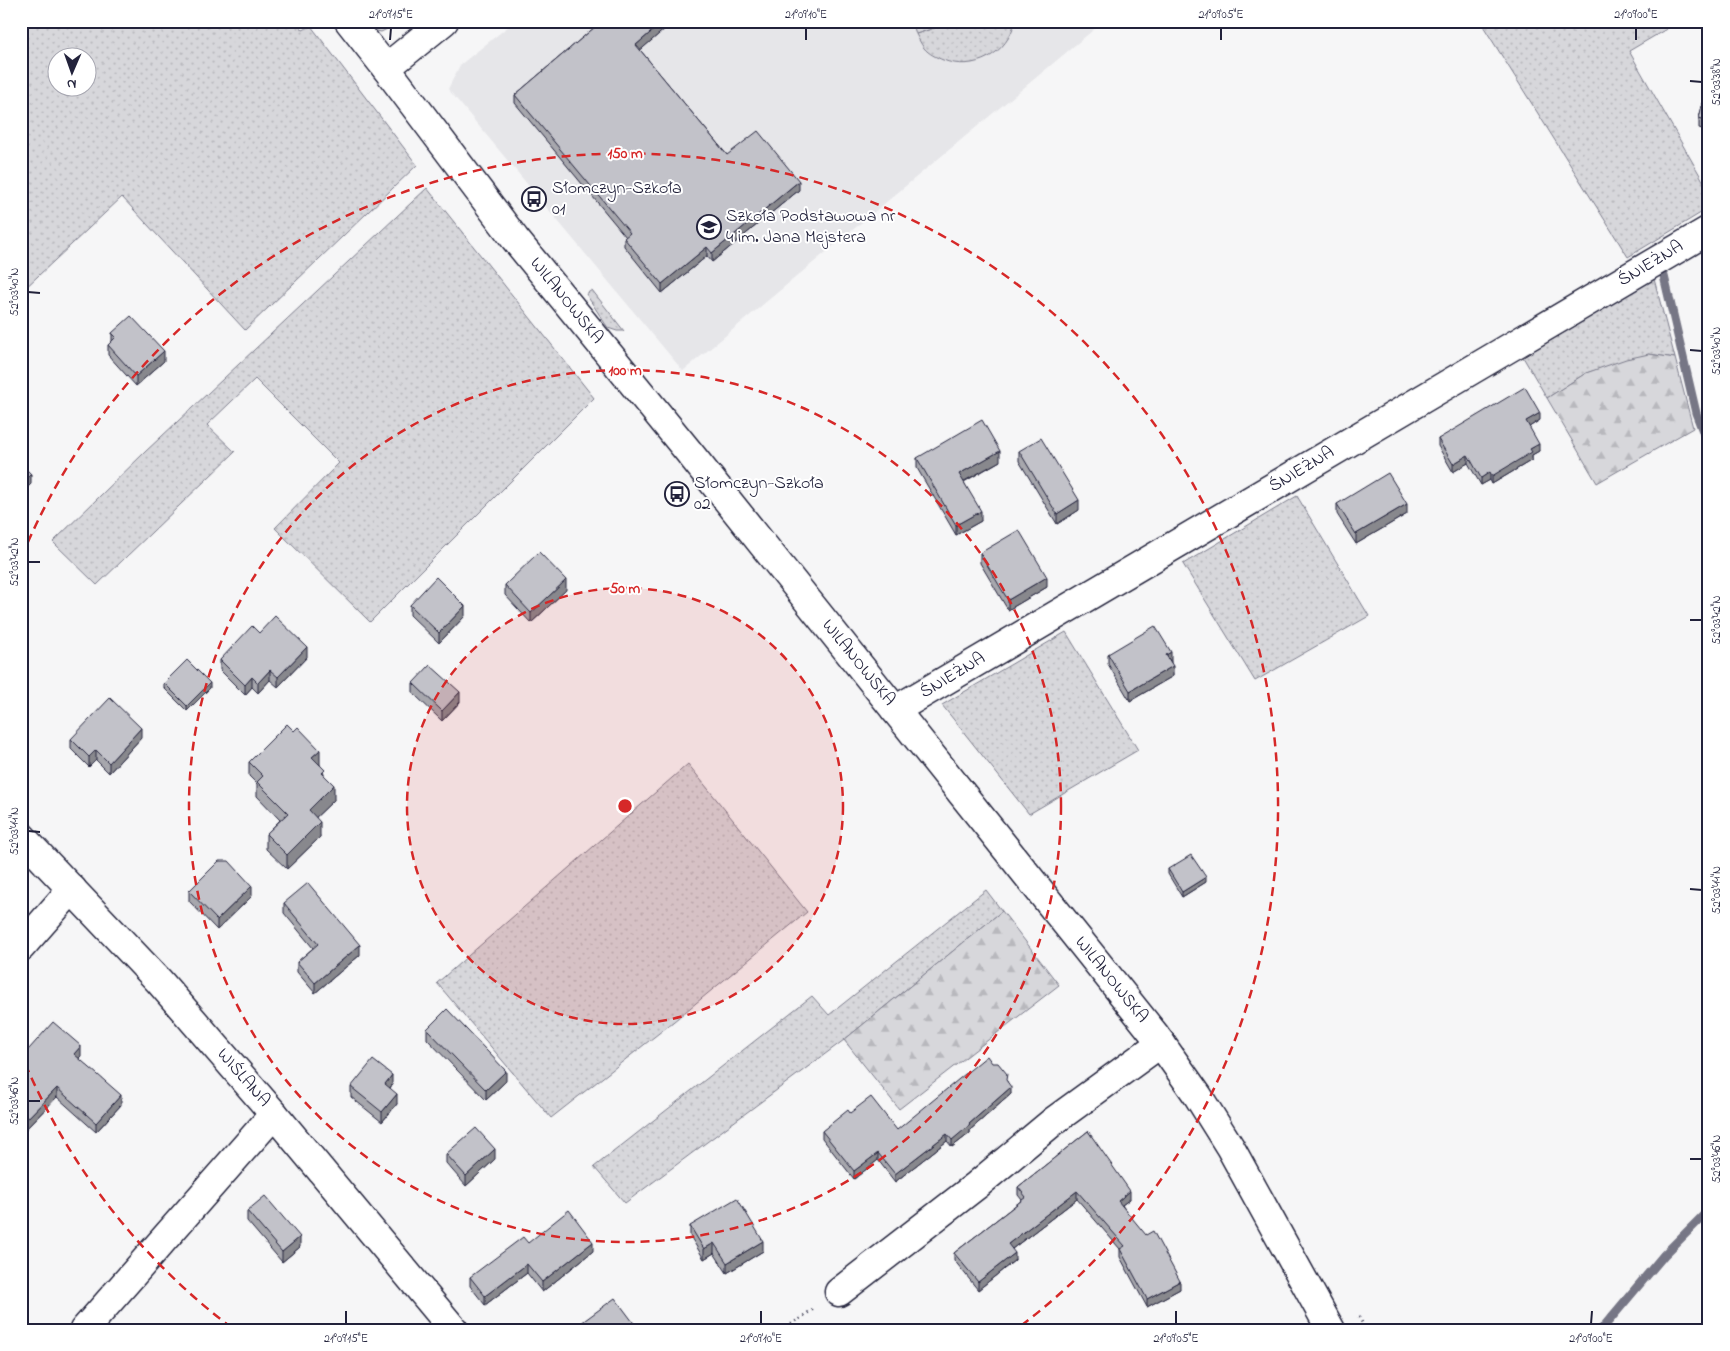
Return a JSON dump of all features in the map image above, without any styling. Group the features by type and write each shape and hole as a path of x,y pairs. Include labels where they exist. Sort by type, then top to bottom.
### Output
{"street":[{"name":"WILANOWSKA","path":"349,21 515,239 688,451 1161,1043 1198,1096 1230,1147 1331,1330"},
{"path":"386,68 444,21"},
{"name":"ŚNIEŻNA","path":"895,710 1709,230"},
{"name":"WIŚLANA","path":"21,836 159,981 274,1114 454,1330"},
{"path":"21,947 72,889"},
{"path":"839,1292 977,1185 1055,1120 1161,1043"},
{"path":"84,1330 274,1114"}],"path":[{"path":"783,1330 839,1292"}],"shaded area":[{"name":"Szkoła Podstawowa nr 4 im. Jana Mejstera","path":"515,21 1104,21 683,371 448,89 460,65"}],"green space":[{"path":"21,21 296,21 303,30 311,26 417,165 245,330 122,197 21,292"},
{"path":"366,21 381,21 387,29 381,32 373,30"},
{"path":"912,21 955,21 916,34"},
{"path":"955,21 1015,21 1005,43 997,51 978,62 966,64 943,60 928,52 916,34"},
{"path":"1480,21 1680,21 1629,51 1709,191 1709,208 1628,257"},
{"path":"427,188 594,398 370,622 275,528 339,463 255,379 207,425 235,452 97,585 53,542 145,452"},
{"path":"1654,279 1675,358 1649,354 1586,373 1547,398 1523,357"},
{"path":"592,290 624,331 608,328 586,294"},
{"path":"1649,354 1675,358 1693,428 1597,483 1547,398 1586,373 1626,359"},
{"path":"1297,496 1369,616 1255,681 1183,564"},
{"path":"1066,632 1138,750 1029,814 942,705"},
{"path":"688,764 807,912 668,1026 551,1118 437,983"},
{"path":"986,890 1002,911 844,1040 625,1203 594,1167 812,996 829,1015"},
{"path":"1002,911 1059,985 899,1109 844,1040"}],"building":[{"path":"602,21 664,21 636,45 727,155 758,131 799,181 712,253 707,247 662,284 624,238 630,233 515,95"},
{"path":"1709,81 1709,93 1705,87 1708,85 1706,82"},
{"path":"1709,98 1709,121 1699,118 1703,101"},
{"path":"131,316 164,351 136,376 108,345 116,337 112,333"},
{"path":"1525,387 1540,413 1526,421 1539,444 1530,449 1532,452 1492,476 1490,472 1481,478 1468,455 1453,464 1438,439"},
{"path":"982,420 1000,451 959,474 981,511 956,525 917,458"},
{"path":"1041,438 1079,500 1057,514 1019,451"},
{"path":"21,464 31,474 21,484"},
{"path":"1388,473 1407,504 1356,534 1337,504"},
{"path":"21,501 29,508 21,517"},
{"path":"1019,530 1047,577 1008,600 980,553"},
{"path":"539,552 566,580 531,613 505,585"},
{"path":"436,577 465,606 439,633 410,605"},
{"path":"275,616 307,647 278,677 270,670 258,683 252,677 245,685 220,660 252,626 259,633"},
{"path":"1155,626 1171,652 1166,655 1173,666 1130,691 1108,654"},
{"path":"187,660 210,683 187,706 164,683"},
{"path":"430,665 460,692 442,711 413,683"},
{"path":"110,698 141,728 109,763 96,750 89,757 71,739"},
{"path":"287,724 294,731 298,727 320,750 312,757 325,770 322,773 334,785 309,810 320,822 287,855 266,834 288,813 257,782 263,776 249,762"},
{"path":"1191,855 1206,877 1182,892 1168,869"},
{"path":"219,861 229,861 252,886 217,920 189,891"},
{"path":"308,883 360,945 315,983 297,962 318,944 284,903"},
{"path":"447,1009 506,1071 486,1090 427,1029"},
{"path":"53,1022 81,1046 74,1054 121,1095 96,1123 57,1088 21,1125 21,1058"},
{"path":"987,1056 992,1063 998,1063 1007,1074 1006,1080 1011,1087 952,1140 947,1134 895,1174 878,1153 854,1171 822,1131 848,1110 850,1113 871,1097 897,1130"},
{"path":"373,1060 392,1075 385,1084 397,1094 382,1112 351,1087"},
{"path":"476,1128 495,1149 466,1176 446,1154"},
{"path":"1088,1131 1130,1191 1118,1201 1146,1235 1153,1231 1180,1281 1147,1299 1120,1249 1125,1246 1077,1191 1008,1244 1015,1253 978,1282 954,1253 1026,1197 1018,1187"},
{"path":"265,1196 300,1237 282,1252 247,1211"},
{"path":"737,1198 763,1241 727,1263 714,1243 704,1249 690,1226"},
{"path":"569,1210 593,1242 542,1282 527,1264 485,1296 470,1277 523,1237 528,1243"},
{"path":"615,1298 639,1330 586,1330 581,1323"}],"waterway":[{"path":"1664,276 1696,413 1709,447"},
{"path":"1601,1330 1664,1255 1709,1210"}],"place":[{"name":"Słomczyn-Szkoła 01","path":"534,199"},
{"name":"Szkoła Podstawowa nr 4 im. Jana Mejstera","path":"709,227"},
{"name":"Słomczyn-Szkoła 02","path":"677,494"}]}
